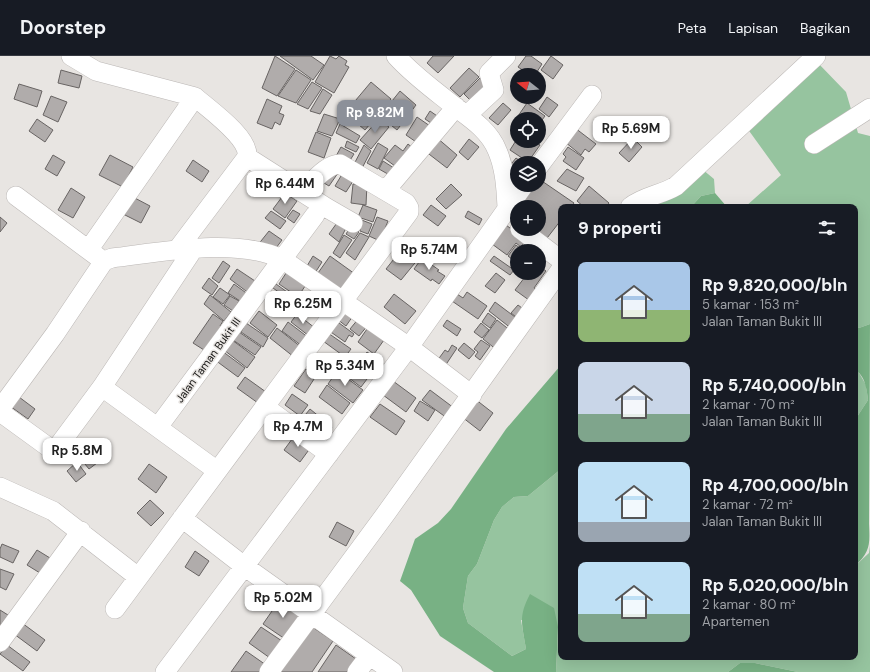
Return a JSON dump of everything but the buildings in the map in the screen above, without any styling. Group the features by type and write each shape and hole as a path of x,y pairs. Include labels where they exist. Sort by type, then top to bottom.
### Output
{"street":[{"path":"71,56 87,66 111,76 195,97 240,137 248,151 247,158 185,249 102,387 56,449 51,449 0,411 104,262 112,258 185,249 248,250 272,254 282,259 409,347 472,394"},
{"path":"396,56 407,69 462,111 488,134 497,149 505,184 509,217"},
{"path":"386,190 462,111 494,90 489,73 506,56"},
{"path":"634,204 643,198 662,194 676,186 816,56"},
{"path":"546,157 592,95"},
{"path":"89,249 195,97"},
{"path":"814,144 870,108"},
{"path":"247,158 353,223"},
{"path":"115,609 216,470 265,407 409,212 409,208 406,203 345,166 333,164 302,191"},
{"path":"165,672 409,347 509,217 521,192"},
{"path":"16,196 89,249 104,262"},
{"name":"Jalan Taman Bukit III","path":"158,427 315,215"},
{"path":"529,236 558,258"},
{"path":"269,672 472,394 558,273"},
{"path":"102,387 216,470"},
{"path":"265,407 329,454"},
{"path":"0,487 53,511 81,531 138,577"},
{"path":"182,518 244,566 393,672"},
{"path":"0,642 81,531"},
{"path":"357,672 369,656"}],"green space":[{"path":"817,62 846,92 858,133 870,136 870,324 858,328 858,204 748,204 781,175 747,128"},
{"path":"702,169 714,179 715,193 701,196 694,204 652,204"},
{"path":"715,193 724,204 694,204 701,196"},
{"path":"870,324 869,543 864,556 858,563 858,415 868,400 866,387 861,375 858,372 859,328"},
{"path":"558,368 558,471 528,496 514,497 502,507 494,520 477,564 468,576 463,608 468,623 512,656 526,649 522,627 522,615 530,594 554,608 558,627 556,672 494,672 440,636 411,590 400,581 415,539 438,523 451,509 506,429"},
{"path":"858,371 866,385 868,400 858,415"},
{"path":"558,471 558,627 521,620 526,649 512,656 468,623 463,608 468,576 477,564 494,520 502,507 514,497 528,496"},
{"path":"870,546 870,672 798,672 755,663 740,663 728,672 556,672 558,627 558,660 858,660 858,563 869,553"},
{"path":"740,663 755,663 798,672 728,672"}]}
